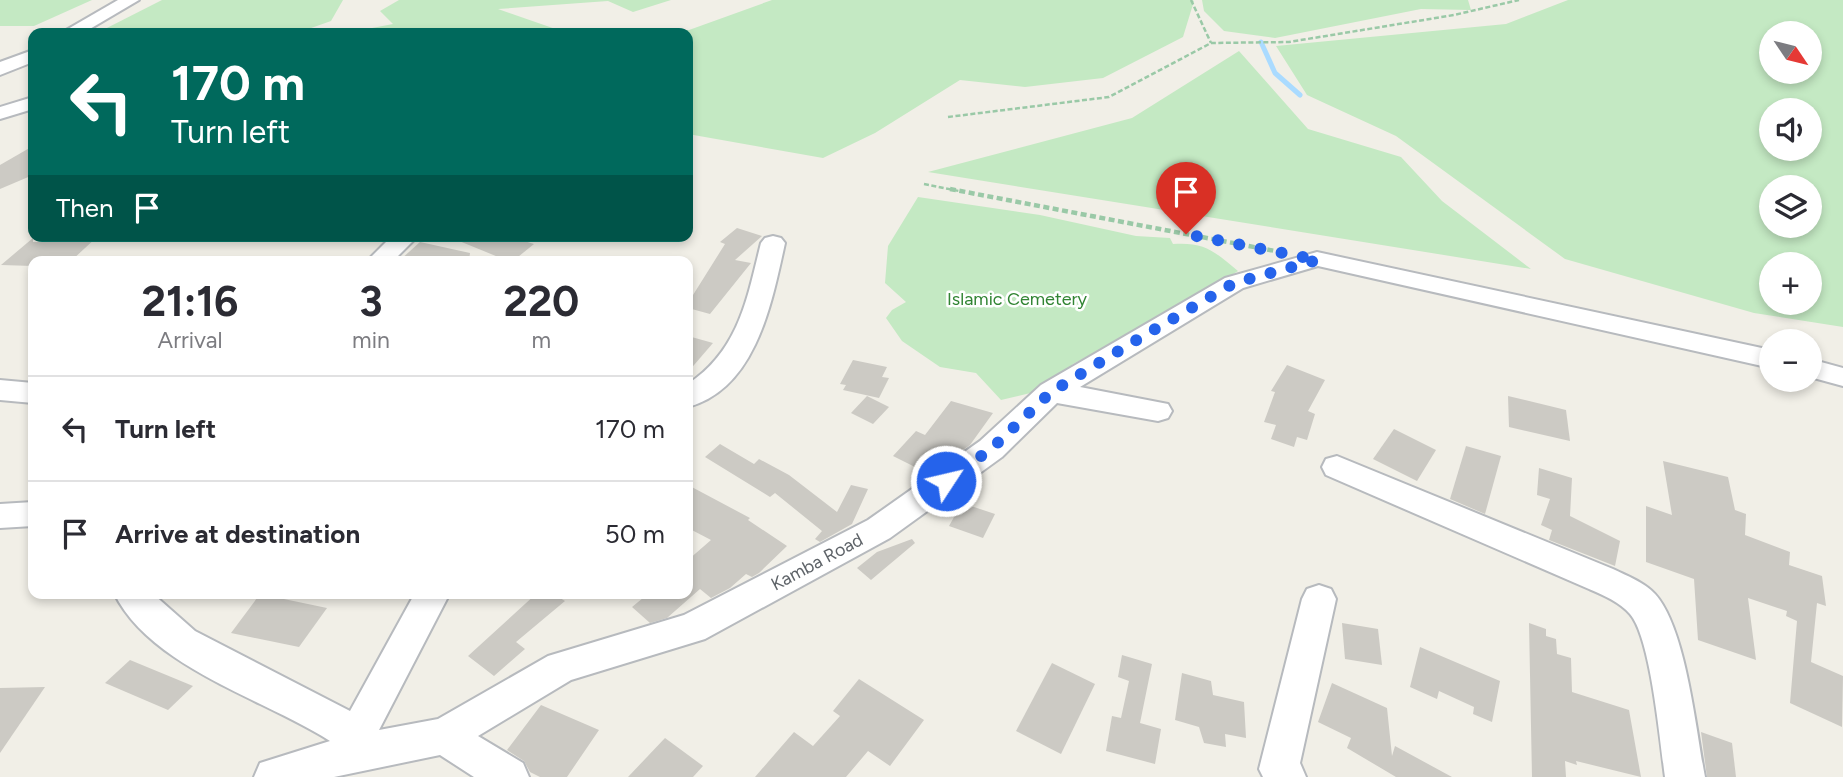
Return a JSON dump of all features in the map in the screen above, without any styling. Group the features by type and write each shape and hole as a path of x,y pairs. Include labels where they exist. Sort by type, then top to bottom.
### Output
{"street":[{"path":"79,28 131,0"},
{"path":"0,69 28,57"},
{"path":"0,113 28,105"},
{"path":"384,256 400,242"},
{"path":"693,393 717,376 734,358 762,292 773,243"},
{"path":"1318,260 1759,356"},
{"name":"Kamba Road","path":"274,777 364,743 444,736 561,667 693,628 879,529 991,449 1051,392 1234,283 1318,260"},
{"path":"1822,371 1843,377"},
{"path":"0,390 28,393"},
{"path":"1051,392 1158,411"},
{"path":"1337,467 1601,579 1626,591 1646,606 1659,643 1685,777"},
{"path":"0,516 28,514"},
{"path":"136,599 159,628 205,656 298,701 364,743 378,691 430,599"},
{"path":"1286,777 1279,769 1319,599"},
{"path":"444,736 509,777"}],"path":[{"path":"1191,0 1211,43"},
{"path":"948,117 1109,97 1211,43 1289,42 1454,15 1519,0"},
{"path":"924,184 1318,260"}],"green space":[{"path":"0,0 92,0 34,26 0,26"},
{"path":"162,0 343,0 331,21 311,28 107,28"},
{"path":"399,0 671,0 633,12 608,1 498,9 553,28 372,28 393,24 380,11"},
{"path":"772,0 1194,1 1183,37 1103,78 1025,87 960,80 875,133 823,158 693,135 693,29"},
{"path":"1202,0 1468,0 1471,10 1421,9 1275,38 1224,31 1204,11"},
{"path":"1568,0 1843,0 1843,327 1767,315 1822,315 1822,252 1759,252 1759,314 1565,259 1396,136 1307,95 1276,46 1506,24"},
{"path":"1239,51 1308,129 1401,157 1442,201 1531,269 928,172 1132,118"},
{"name":"Islamic Cemetery","path":"918,197 1040,215 1136,236 1170,238 1173,244 1208,249 1238,271 1194,299 1073,364 1051,388 1001,400 976,373 940,367 902,341 886,318 892,310 906,302 885,283 888,246"}],"building":[{"path":"28,149 28,177 0,189 0,165"},
{"path":"737,228 762,236 735,260 751,263 710,314 693,309 693,295 725,244 720,242"},
{"path":"28,242 92,242 76,256 28,256 28,266 1,265"},
{"path":"420,242 470,253 470,256 405,256"},
{"path":"462,242 534,244 519,256 496,256"},
{"path":"693,337 713,343 693,366"},
{"path":"853,360 887,367 882,377 889,378 879,398 843,390 846,385 840,384"},
{"path":"1287,365 1325,380 1308,411 1315,414 1307,440 1297,437 1294,447 1271,439 1276,425 1264,422 1275,392 1271,391"},
{"path":"867,396 889,407 873,424 851,413"},
{"path":"1508,396 1566,410 1570,441 1509,427"},
{"path":"951,401 993,413 970,445 951,458 935,450 919,469 893,456 916,431 925,435"},
{"path":"1394,429 1436,450 1417,481 1373,459"},
{"path":"720,444 754,464 759,459 789,475 837,512 851,485 868,489 852,524 820,542 815,539 822,531 775,493 770,497 705,457"},
{"path":"1466,446 1501,456 1485,514 1450,499"},
{"path":"1663,461 1728,477 1735,510 1746,514 1745,535 1790,552 1789,565 1822,576 1826,606 1817,603 1811,662 1843,676 1842,727 1790,703 1797,621 1786,616 1787,611 1748,598 1756,660 1698,640 1694,579 1646,562 1646,506 1672,515"},
{"path":"1539,468 1572,478 1570,516 1620,541 1615,566 1549,540 1552,530 1541,525 1550,499 1537,495"},
{"path":"693,488 750,518 748,520 787,546 752,577 746,574 730,588 711,598 700,589 693,595 693,556 711,540 693,531"},
{"path":"962,503 995,514 983,538 949,526"},
{"path":"912,539 915,543 871,580 857,568 877,552"},
{"path":"256,599 284,599 327,608 299,647 231,633"},
{"path":"530,599 565,601 516,642 525,649 494,676 468,656"},
{"path":"642,599 689,599 667,618 650,623 632,607"},
{"path":"1342,623 1378,629 1382,665 1345,659"},
{"path":"1529,623 1546,629 1546,636 1556,639 1557,654 1571,658 1572,692 1629,710 1641,777 1576,761 1577,765 1565,761 1566,777 1532,777"},
{"path":"1420,647 1500,681 1492,722 1473,714 1474,707 1439,691 1437,699 1410,687"},
{"path":"1122,655 1152,664 1140,723 1161,729 1155,764 1106,751 1112,716 1121,718 1129,681 1118,677"},
{"path":"130,660 193,686 168,710 105,683"},
{"path":"1052,663 1095,684 1061,754 1016,731"},
{"path":"1182,673 1211,681 1213,695 1244,702 1246,738 1225,734 1226,747 1204,743 1199,727 1175,720"},
{"path":"859,679 924,720 890,766 868,751 846,777 755,777 794,732 813,746 840,716 833,711"},
{"path":"1332,683 1387,708 1392,756 1395,746 1452,777 1396,777 1347,748 1351,738 1318,722"},
{"path":"45,687 0,753 0,688"},
{"path":"541,705 599,730 567,777 540,777 530,772 524,761 507,750"},
{"path":"1701,732 1732,743 1736,777 1707,777"},
{"path":"665,738 703,766 693,777 628,777"}],"waterway":[{"path":"1261,42 1275,73 1300,95"}],"route":[{"path":"946,481 991,449 1051,392 1140,338 1234,283 1318,260 1186,234"}]}
